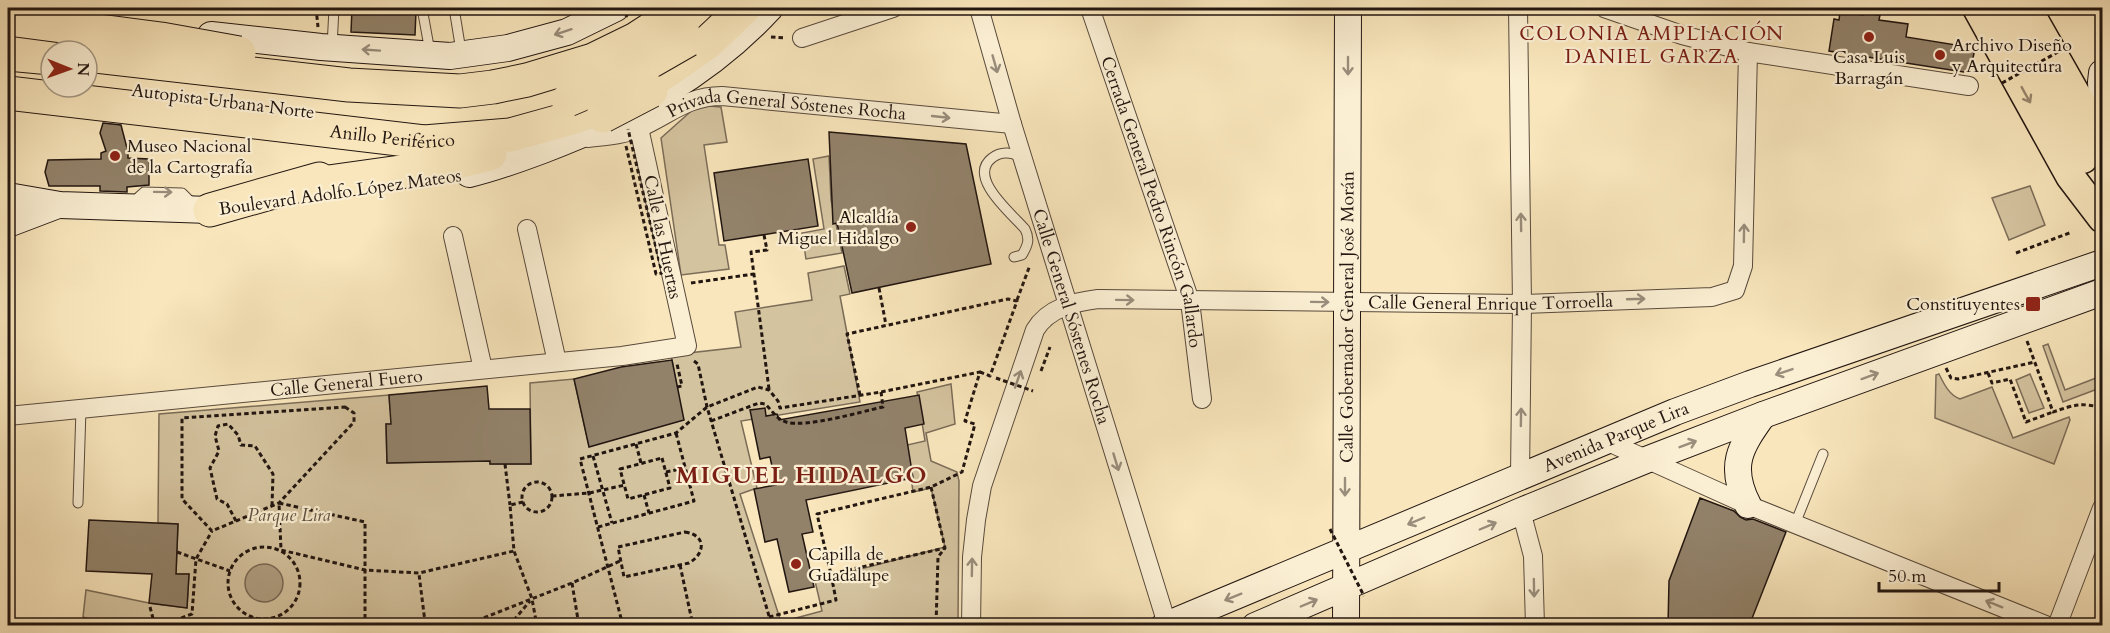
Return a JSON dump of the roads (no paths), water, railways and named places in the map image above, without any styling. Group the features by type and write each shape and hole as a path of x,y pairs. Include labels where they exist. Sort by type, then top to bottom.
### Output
{"highway":[{"name":"Anillo Periférico","path":"99,61 244,78 373,98 420,101 468,100 545,85 615,56 647,37 685,8"},
{"name":"Autopista Urbana Norte","path":"99,56 280,78 460,91 527,80 593,60 636,39 685,8"},
{"name":"Autopista Urbana Norte","path":"99,86 373,119 425,123 474,121 557,104 627,75 688,40 727,8"},
{"name":"Anillo Periférico","path":"8,93 424,142 510,135 575,117 614,102 664,73 707,43 744,8"},
{"path":"300,186 459,163 558,139 677,77 725,43 764,8"},
{"path":"8,19 359,69 390,77 422,90"},
{"path":"8,38 78,20"},
{"path":"135,64 246,39"},
{"path":"8,46 39,50"},
{"path":"8,54 39,57"},
{"path":"8,76 39,79"},
{"path":"402,172 420,164 493,146 510,135"},
{"path":"204,210 300,186 361,164 510,135"}],"main road":[{"name":"Boulevard Adolfo López Mateos","path":"8,196 60,205 204,210 426,184 489,170 558,139 635,110 680,85 742,36 770,8"},
{"name":"Calle Gobernador General José Morán","path":"1346,626 1355,591 1345,551 1348,8"},
{"path":"1977,8 2070,176 2103,218"},
{"path":"2001,8 2095,182 2103,201"},
{"path":"2016,8 2103,172"},
{"path":"2027,8 2103,140"},
{"path":"8,9 78,20 246,39 332,48 450,56 507,48 619,16"},
{"path":"2103,73 2101,82 2103,105"},
{"path":"8,224 60,205"},
{"name":"Avenida Parque Lira","path":"1165,625 1520,476 1750,384 2103,263"},
{"name":"Avenida Parque Lira","path":"1255,626 1355,591 1521,511 1646,460 1763,415 2095,295"},
{"path":"1748,505 1741,492 1738,478 1738,458 1744,441 1763,415"}],"street":[{"path":"802,38 893,8"},
{"name":"Calle General Sóstenes Rocha","path":"979,8 1012,124 1165,625"},
{"name":"Cerrada General Pedro Rincón Gallardo","path":"1090,8 1190,301 1202,399"},
{"path":"1518,8 1522,304 1520,476"},
{"path":"1604,8 1682,35 1748,52 1970,86"},
{"name":"Calle General Enrique Torroella","path":"971,626 972,557 982,486 1035,330 1045,315 1067,306 1098,299 1522,304 1712,297 1735,290 1743,266 1748,52"},
{"name":"Privada General Sóstenes Rocha","path":"558,139 623,133 633,125 691,100 706,96 1012,124"},
{"name":"Calle las Huertas","path":"633,125 674,285 679,347"},
{"path":"527,229 557,362"},
{"path":"453,236 483,369"},
{"name":"Calle General Fuero","path":"8,416 622,356 679,347"},
{"path":"1606,441 1748,505 2048,626"},
{"path":"2057,626 2103,508"},
{"path":"1521,511 1533,555 1534,626"}],"lane":[{"path":"332,48 334,8"},
{"path":"422,8 430,54"},
{"path":"454,8 462,54"},
{"path":"1014,257 1022,255 1029,237 1025,229 986,184 983,173 987,162 994,155 1012,153 1022,157"},
{"path":"78,503 81,409"},
{"path":"1795,524 1823,454"}],"place":[{"name":"Casa Luis Barragán","path":"1869,37"},
{"name":"Archivo Diseño y Arquitectura","path":"1940,55"},
{"name":"Museo Nacional de la Cartografía","path":"115,156"},
{"name":"Alcaldía Miguel Hidalgo","path":"911,227"},
{"name":"Constituyentes","path":"2033,304"},
{"name":"Capilla de Guadalupe","path":"796,564"}],"district":[{"name":"COLONIA AMPLIACIÓN DANIEL GARZA","path":"1652,44"},
{"name":"MIGUEL HIDALGO","path":"802,475"}],"park label":[{"name":"Parque Lira","path":"289,515"}]}
